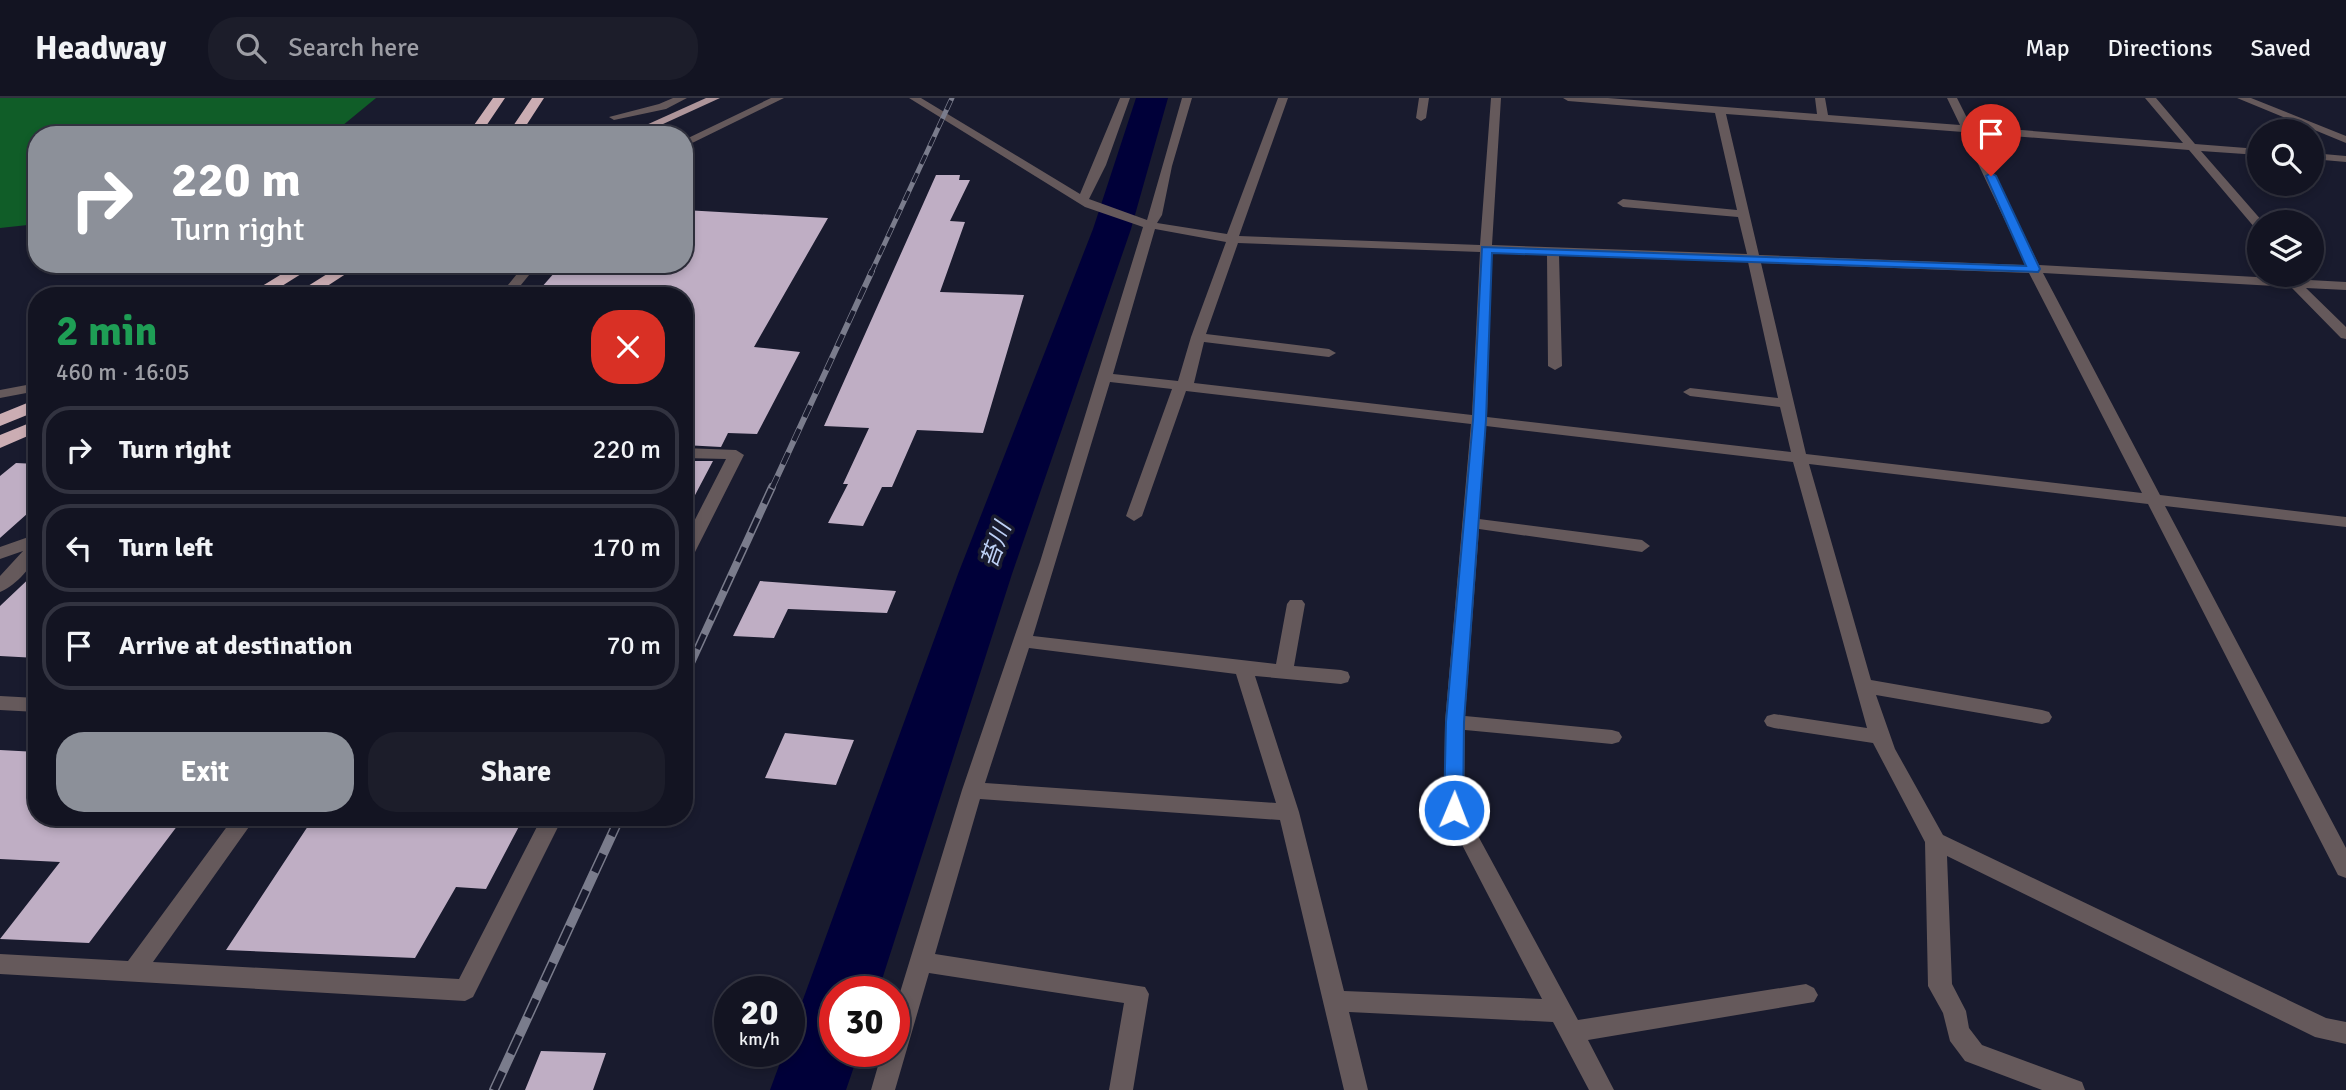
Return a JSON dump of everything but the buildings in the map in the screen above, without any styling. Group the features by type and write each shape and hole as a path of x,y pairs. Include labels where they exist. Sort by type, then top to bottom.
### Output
{"highway":[{"path":"479,126 499,98"},
{"path":"519,126 538,98"},
{"path":"270,287 294,273"},
{"path":"315,287 339,273"},
{"path":"0,421 28,408"},
{"path":"0,442 28,429"}],"main road":[{"path":"650,126 715,98"}],"street":[{"path":"614,117 652,110 682,98"},
{"path":"693,140 779,98"},
{"path":"914,98 1086,202 1147,223 1233,239 2247,279"},
{"path":"1086,202 1125,98"},
{"path":"883,1090 972,790 1024,641 1104,377 1147,223 1156,215 1166,166 1187,98"},
{"path":"1134,516 1183,386 1233,239 1234,228 1283,98"},
{"path":"1421,118 1424,98"},
{"path":"1496,98 1479,420 1455,722 1454,810 1602,1090"},
{"path":"1568,98 2247,151"},
{"path":"1820,98 1824,118"},
{"path":"1952,98 2034,269 2346,869"},
{"path":"2151,98 2247,211"},
{"path":"2242,98 2346,140"},
{"path":"1720,110 1800,460 1864,686 1885,750 1936,841 1940,986 1954,1011 1958,1033 1974,1053 2073,1090"},
{"path":"2324,157 2346,159"},
{"path":"1623,203 1745,214"},
{"path":"1553,252 1555,366"},
{"path":"513,287 524,273"},
{"path":"2324,284 2346,286"},
{"path":"2307,287 2346,335"},
{"path":"1198,337 1329,353"},
{"path":"1104,377 2346,522"},
{"path":"0,394 28,389"},
{"path":"1689,392 1787,403"},
{"path":"693,453 736,455 693,540"},
{"path":"1472,523 1642,545"},
{"path":"0,553 28,544"},
{"path":"0,586 15,572 28,554"},
{"path":"1284,672 1296,604"},
{"path":"1024,641 1243,668 1341,677"},
{"path":"1243,668 1289,812 1356,1090"},
{"path":"1864,686 2042,717"},
{"path":"0,703 28,705"},
{"path":"1774,721 1880,737"},
{"path":"1455,722 1612,737"},
{"path":"972,790 1289,812"},
{"path":"133,972 239,826"},
{"path":"0,964 465,990 548,826"},
{"path":"1936,841 2323,1029 2346,1033"},
{"path":"923,962 1137,994 1121,1090"},
{"path":"1572,1032 1806,995"},
{"path":"1335,1001 1559,1011"}],"green space":[{"path":"0,98 376,98 342,126 28,126 28,225 0,228"}],"waterway":[{"name":"苔川","path":"847,976 985,574 1112,229 1152,98"},
{"name":"苔川","path":"808,1090 819,1059"}],"railway":[{"path":"871,273 952,98"},
{"path":"772,488 872,271"},
{"path":"693,658 772,487"},
{"path":"494,1090 616,826"}],"route":[{"path":"1454,810 1455,722 1479,420 1486,249 2034,269 1991,176"}]}
